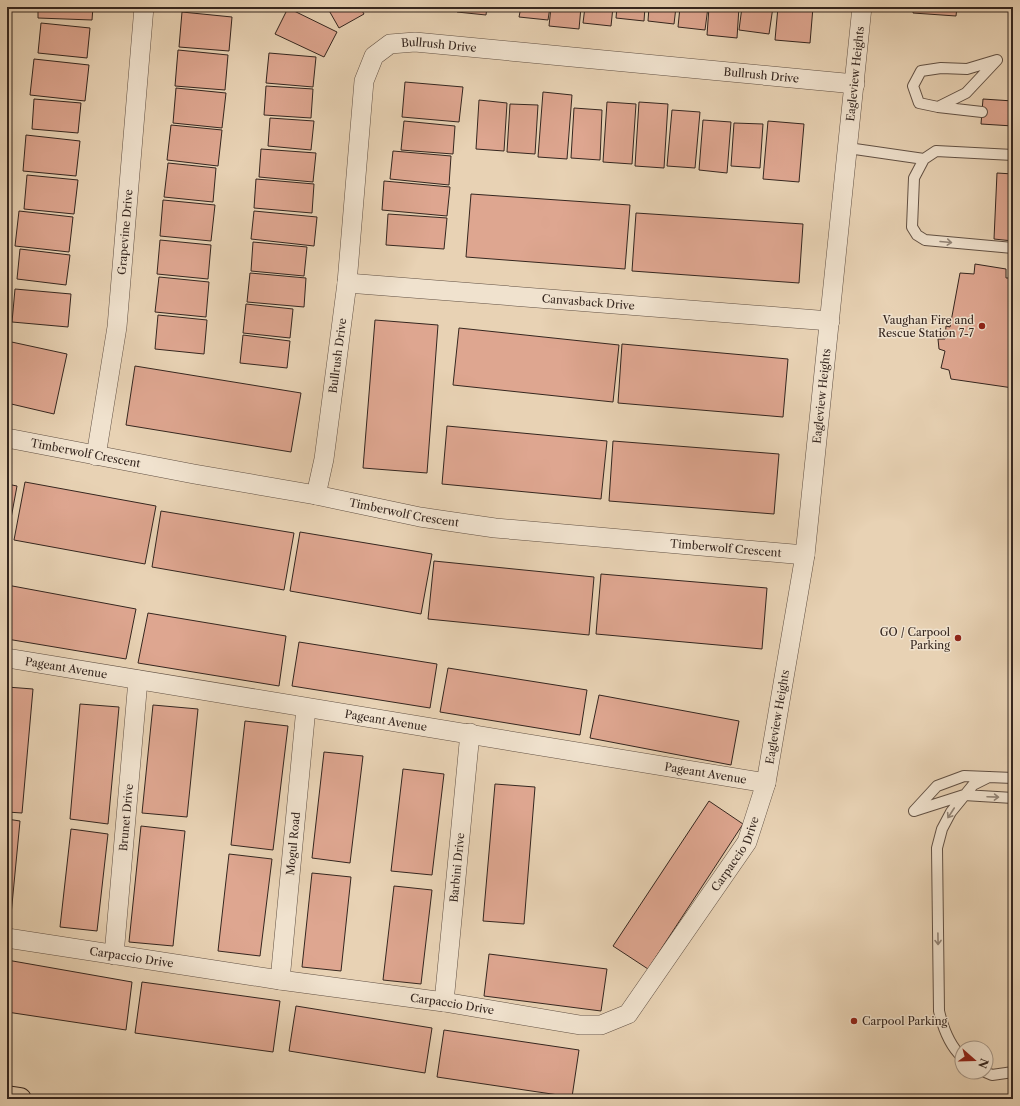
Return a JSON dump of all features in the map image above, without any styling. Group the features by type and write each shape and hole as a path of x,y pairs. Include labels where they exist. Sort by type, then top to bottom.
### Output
{"highway":[{"path":"7,1097 20,1099"}],"street":[{"name":"Grapevine Drive","path":"96,456 117,327 144,7"},
{"name":"Eagleview Heights","path":"766,783 805,555 862,7"},
{"name":"Bullrush Drive","path":"316,495 324,459 347,283 364,81 374,56 390,44 415,42 854,84"},
{"name":"Canvasback Drive","path":"347,283 830,321"},
{"name":"Timberwolf Crescent","path":"7,438 96,456 316,495 420,517 495,528 805,555"},
{"name":"Pageant Avenue","path":"7,658 306,708 470,733 766,783"},
{"name":"Brunet Drive","path":"114,955 138,680"},
{"name":"Mogul Road","path":"280,980 306,708"},
{"name":"Barbini Drive","path":"444,1002 470,733"},
{"name":"Carpaccio Drive","path":"7,938 280,980 444,1002 580,1025 601,1025 628,1014 748,842 766,783"}],"lane":[{"path":"938,107 966,93 997,60 967,69 941,68 920,71 913,86 919,103 938,107 982,112"},
{"path":"848,148 924,158"},
{"path":"1013,155 936,151 924,158 914,178 912,227 918,235 925,240 1013,248"},
{"path":"1013,778 964,776 937,786 914,811 964,795 1013,798"},
{"path":"954,1048 943,1026 939,1012 937,848 942,829 951,812 973,785 989,777"},
{"path":"994,1075 1013,1072"}],"building":[{"path":"38,7 93,7 92,20 38,18"},
{"path":"181,7 231,7 181,9"},
{"path":"327,7 360,7 364,14 339,28"},
{"path":"365,7 387,7 365,10"},
{"path":"394,7 423,7 423,8"},
{"path":"458,7 487,7 486,15 457,12"},
{"path":"521,7 550,7 548,20 519,17"},
{"path":"551,7 581,7 579,29 549,26"},
{"path":"585,7 613,7 611,26 583,23"},
{"path":"617,7 645,7 644,21 616,18"},
{"path":"649,7 676,7 674,24 648,21"},
{"path":"680,7 708,7 705,30 678,27"},
{"path":"709,7 739,7 737,38 707,35"},
{"path":"742,7 773,7 769,34 739,30"},
{"path":"778,7 813,7 810,43 775,40"},
{"path":"914,7 957,7 956,16 913,13"},
{"path":"288,8 337,32 324,57 275,34"},
{"path":"182,12 232,17 229,51 179,47"},
{"path":"1013,15 1013,44 1011,44"},
{"path":"41,23 90,28 87,58 38,53"},
{"path":"178,50 228,55 225,90 175,86"},
{"path":"269,53 316,57 313,87 266,83"},
{"path":"34,59 89,65 85,101 30,95"},
{"path":"405,82 463,87 459,122 402,117"},
{"path":"266,86 313,89 311,118 264,115"},
{"path":"176,88 226,93 222,128 173,123"},
{"path":"543,92 572,95 567,159 538,157"},
{"path":"34,99 81,103 78,133 32,129"},
{"path":"983,99 1013,101 1013,126 981,124"},
{"path":"479,100 507,103 504,151 476,149"},
{"path":"607,102 636,104 632,164 603,162"},
{"path":"639,102 668,104 664,168 635,166"},
{"path":"510,104 538,105 535,154 507,152"},
{"path":"574,108 602,110 600,160 571,158"},
{"path":"672,110 700,112 695,168 667,166"},
{"path":"270,118 314,121 311,150 268,146"},
{"path":"703,120 731,122 727,173 699,170"},
{"path":"404,121 455,126 453,154 401,150"},
{"path":"768,121 804,124 799,182 763,179"},
{"path":"734,123 763,124 760,168 731,166"},
{"path":"171,125 222,130 218,166 167,160"},
{"path":"26,135 80,141 76,176 23,171"},
{"path":"261,149 316,153 313,182 259,177"},
{"path":"393,151 451,156 449,185 390,179"},
{"path":"168,163 216,168 213,202 164,197"},
{"path":"997,173 1013,174 1013,241 994,239"},
{"path":"27,175 78,180 74,214 24,209"},
{"path":"256,179 314,184 312,213 254,208"},
{"path":"384,181 450,187 447,216 382,210"},
{"path":"471,194 630,205 625,269 466,257"},
{"path":"163,200 215,205 211,241 160,236"},
{"path":"19,211 73,217 69,252 15,246"},
{"path":"254,211 317,217 314,246 251,239"},
{"path":"636,213 803,224 799,283 632,271"},
{"path":"388,214 447,218 444,249 386,245"},
{"path":"160,240 211,245 208,279 157,274"},
{"path":"253,242 307,247 304,276 251,271"},
{"path":"20,249 70,255 66,285 17,279"},
{"name":"Vaughan Fire and Rescue Station 7-7","path":"975,264 1006,269 1006,278 1013,278 1013,388 951,379 949,370 941,368 945,351 939,349 938,339 945,339 946,326 950,327 960,273 974,274"},
{"path":"250,273 306,278 304,307 247,302"},
{"path":"159,277 209,282 206,317 155,312"},
{"path":"15,289 71,294 68,327 12,322"},
{"path":"246,304 293,309 290,338 243,333"},
{"path":"158,315 207,320 204,354 155,349"},
{"path":"375,320 438,325 427,473 363,468"},
{"path":"459,328 619,345 613,402 453,385"},
{"path":"243,335 290,341 287,368 240,363"},
{"path":"7,341 67,354 54,414 7,403"},
{"path":"622,344 788,359 783,417 618,403"},
{"path":"135,366 301,393 291,452 126,425"},
{"path":"447,426 607,441 601,499 442,484"},
{"path":"613,441 779,454 774,514 609,501"},
{"path":"25,482 156,506 145,564 14,540"},
{"path":"7,484 17,486 7,540"},
{"path":"161,511 294,533 284,590 152,567"},
{"path":"300,532 432,554 421,614 290,591"},
{"path":"434,561 594,577 589,635 428,619"},
{"path":"601,574 767,588 762,649 596,634"},
{"path":"7,585 136,609 126,659 7,639"},
{"path":"148,613 286,636 279,686 138,663"},
{"path":"299,642 437,664 430,708 292,686"},
{"path":"448,668 587,690 580,735 440,712"},
{"path":"7,687 33,689 22,813 7,812"},
{"path":"599,695 739,721 731,765 590,738"},
{"path":"80,704 119,707 108,824 70,819"},
{"path":"153,705 198,709 187,817 142,813"},
{"path":"245,721 288,726 273,850 231,845"},
{"path":"324,752 363,756 350,863 312,858"},
{"path":"403,769 444,774 432,875 391,871"},
{"path":"495,784 535,787 524,924 483,921"},
{"path":"709,801 743,824 648,969 613,946"},
{"path":"7,819 20,821 11,915 7,915"},
{"path":"141,826 185,831 173,946 129,942"},
{"path":"71,829 108,834 97,931 60,927"},
{"path":"229,854 272,859 260,956 218,951"},
{"path":"312,873 351,877 341,971 302,967"},
{"path":"394,886 432,890 421,984 383,980"},
{"path":"489,954 607,969 601,1011 484,996"},
{"path":"7,960 132,982 126,1030 7,1012"},
{"path":"142,982 280,1001 273,1052 135,1033"},
{"path":"296,1006 432,1028 425,1073 289,1051"},
{"path":"444,1030 579,1050 572,1097 437,1077"}],"place":[{"name":"Vaughan Fire and Rescue Station 7-7","path":"982,326"},
{"name":"GO / Carpool Parking","path":"958,638"},
{"name":"Carpool Parking","path":"854,1021"}]}
